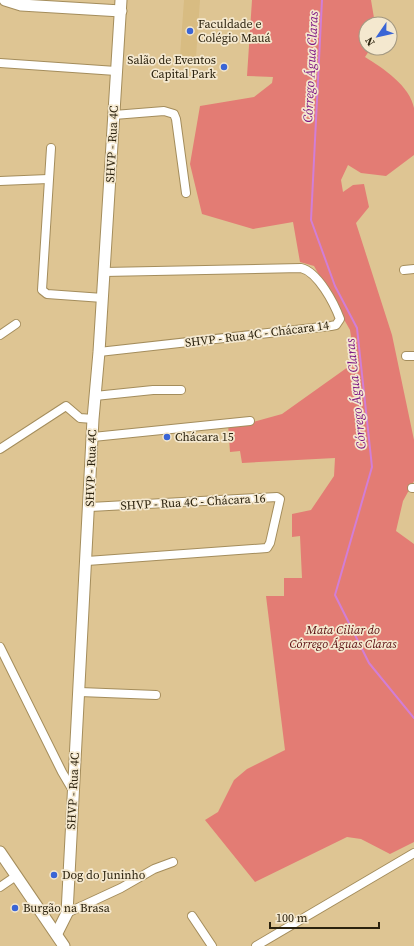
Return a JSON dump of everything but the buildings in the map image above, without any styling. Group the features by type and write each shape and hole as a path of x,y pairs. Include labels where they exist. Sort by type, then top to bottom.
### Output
{"street":[{"path":"5,0 21,5 121,5"},
{"name":"SHVP - Rua 4C","path":"57,933 67,913 72,789 80,692 90,507 93,419 103,298 121,5"},
{"path":"0,63 116,71"},
{"path":"114,115 169,111 174,114 176,119 186,193"},
{"path":"51,148 42,290 47,294 103,298"},
{"path":"0,181 48,180"},
{"name":"SHVP - Rua 4C - Chácara 14","path":"99,352 331,326 336,325 340,319 336,309 314,274 301,268 104,272"},
{"path":"404,270 414,269"},
{"path":"0,335 16,324"},
{"path":"95,396 153,390 181,390"},
{"path":"0,449 66,406 71,408 80,418 93,419"},
{"path":"92,437 250,421"},
{"name":"SHVP - Rua 4C - Chácara 16","path":"87,561 264,549 270,545 280,499 276,497 90,507"},
{"path":"0,647 62,772 72,789"},
{"path":"80,692 156,695"},
{"path":"0,852 57,933 64,946"},
{"path":"256,946 414,853"},
{"path":"67,913 121,888 154,869 173,862"},
{"path":"0,887 16,876"},
{"path":"192,916 212,946"}],"shaded area":[{"name":"Faculdade e Colégio Mauá","path":"184,0 200,0 196,57 180,56"}],"green space":[{"name":"Mata Ciliar do Córrego Águas Claras","path":"252,0 371,0 374,16 358,16 358,56 366,56 365,57 395,78 407,92 414,108 414,155 386,176 361,173 348,165 341,180 343,192 353,185 364,184 369,207 356,223 392,335 414,440 414,481 403,501 396,531 414,544 414,842 390,854 361,839 347,837 255,882 205,820 218,812 234,780 247,769 285,750 266,596 284,596 284,578 302,578 300,536 292,537 292,514 311,510 334,476 335,458 242,463 240,451 230,452 228,424 249,423 282,414 355,362 350,330 314,266 300,262 293,222 253,229 202,214 190,164 200,106 254,97 272,83 273,77 247,76"}],"waterway":[{"name":"Córrego Água Claras","path":"322,0 311,220 335,286 357,328 372,467 335,595 369,663 414,718"}],"place":[{"name":"Faculdade e Colégio Mauá","path":"190,31"},
{"name":"Salão de Eventos Capital Park","path":"224,67"},
{"name":"Chácara 15","path":"167,437"},
{"name":"Dog do Juninho","path":"54,875"},
{"name":"Burgão na Brasa","path":"15,908"}]}
